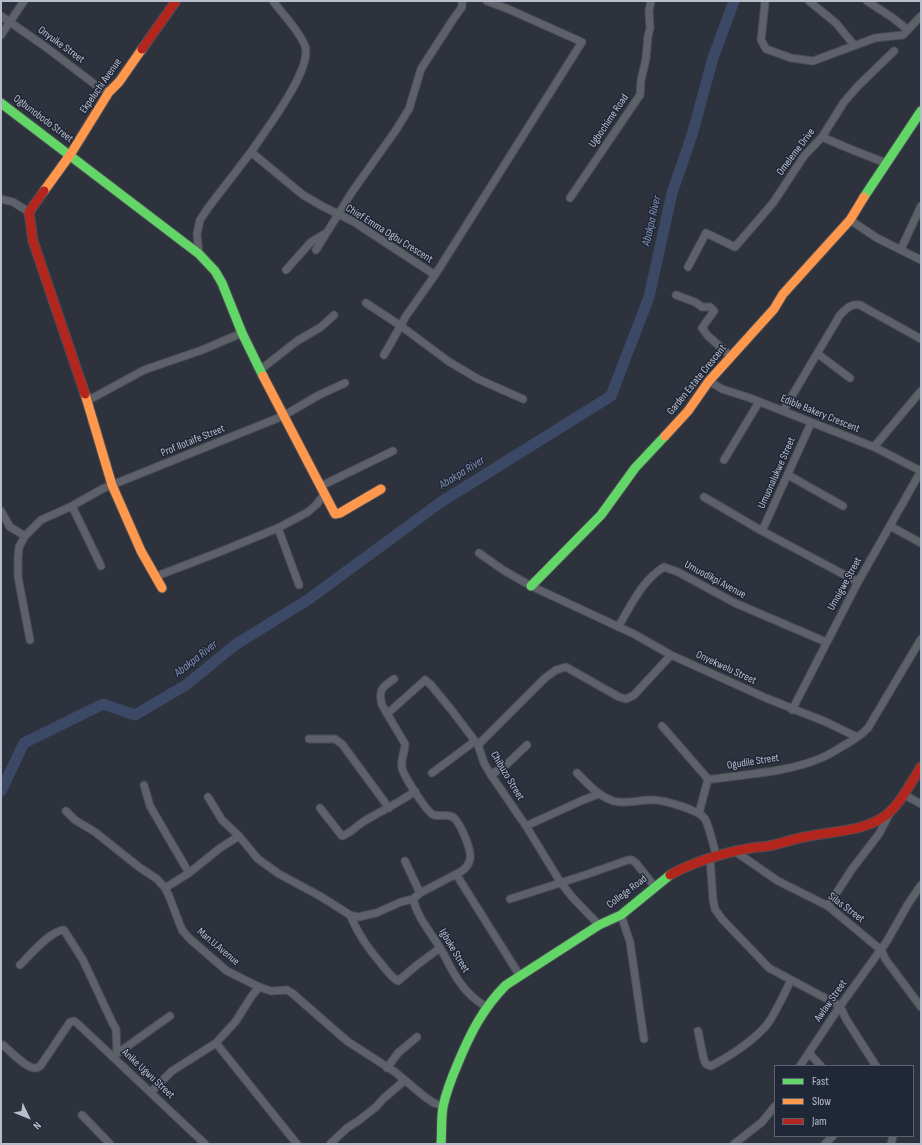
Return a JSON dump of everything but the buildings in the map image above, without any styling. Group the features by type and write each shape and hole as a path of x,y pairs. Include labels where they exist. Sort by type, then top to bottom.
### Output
{"street":[{"path":"1,35 24,1"},
{"name":"Ekpeluchi Avenue","path":"32,209 70,155 109,92 119,82 176,1"},
{"path":"199,254 197,234 200,220 251,152 290,94 302,72 306,57 306,48 273,1"},
{"path":"435,275 582,42 487,1"},
{"name":"Ugbochime Road","path":"570,198 640,95 640,80 644,69 650,28 649,10 651,1"},
{"path":"809,1 836,24 854,45"},
{"path":"871,2 908,30"},
{"path":"765,3 761,40 766,50 790,58 813,61 854,45 880,37 900,35 908,30 921,16"},
{"path":"316,250 352,192 409,109 421,69 462,4"},
{"name":"Onyuike Street","path":"1,16 101,89 109,92"},
{"name":"Omeleme Drive","path":"688,267 706,233 735,247 773,203 804,156 822,137 844,102 894,51"},
{"name":"Ogbunobodo Street","path":"1,103 199,254 215,271 222,283 242,333 260,370 333,511 336,514 381,489"},
{"name":"Garden Estate Crescent","path":"531,586 601,515 635,468 688,411 709,381 774,309 783,294 850,220 886,162 904,138 921,110"},
{"path":"822,137 886,162"},
{"name":"Chief Emma Ogbu Crescent","path":"251,152 303,195 397,249 435,275 417,299 384,355"},
{"path":"1,199 32,209 33,241 87,401 112,485 141,551 157,576 162,588"},
{"path":"901,249 921,206"},
{"path":"850,220 877,238 921,260"},
{"path":"286,270 310,242 327,233"},
{"path":"676,295 695,302 702,307 713,308 714,311 702,328 708,336 731,356"},
{"path":"366,303 401,326 448,361 478,379 523,399"},
{"path":"783,411 840,315 847,307 854,304 860,305 921,339"},
{"path":"260,370 297,342 321,327 334,315"},
{"path":"87,401 144,370 202,350 242,333"},
{"path":"818,354 850,378"},
{"name":"Edible Bakery Crescent","path":"709,381 722,389 874,447 921,471"},
{"name":"Prof Ilotaife Street","path":"25,536 41,520 72,506 102,489 283,416 319,395 346,383"},
{"path":"874,447 921,391"},
{"path":"724,460 759,402"},
{"name":"Umuonalukwe Street","path":"762,532 811,423"},
{"path":"157,576 278,528 308,512 317,504 323,490 393,451"},
{"name":"Umoigwe Street","path":"792,710 858,582 921,471"},
{"path":"788,475 844,506"},
{"path":"704,497 762,532 858,582"},
{"path":"72,506 101,566"},
{"path":"1,511 10,527 25,536 19,547 18,577 30,640"},
{"path":"890,526 921,544"},
{"path":"278,528 299,585"},
{"name":"Onyekwelu Street","path":"478,553 503,570 531,586 634,634 671,655 792,710 860,735"},
{"name":"Umuodikpi Avenue","path":"618,627 637,596 654,573 664,567 678,572 735,604 826,642"},
{"path":"860,735 873,720 921,639"},
{"path":"432,774 476,743 545,678 556,670 566,668 619,697 626,699 634,695 671,655"},
{"path":"208,797 222,820 239,836 258,859 279,874 320,896 350,915 358,917 376,913 401,902 413,899 420,893 456,874 467,867 470,858 469,848 454,817 447,815 437,816 432,814 402,770 401,764 405,744 382,705 380,693 383,687 394,679"},
{"name":"Chibuzo Street","path":"387,714 425,680 430,684 476,743 484,763 562,883 573,898 599,925"},
{"path":"662,726 708,779 699,813"},
{"name":"Ogudile Street","path":"708,779 761,773 806,764 822,758 860,735"},
{"path":"309,739 335,739 342,744 389,808"},
{"path":"492,775 507,764 527,744"},
{"name":"College Road","path":"441,1144 443,1106 450,1083 467,1040 478,1018 495,995 506,985 599,925 621,915 676,871 736,852 809,836 833,833 860,827 878,820 890,812 921,767"},
{"path":"577,773 599,794 621,803 652,800 662,801 699,813 704,818 714,858 713,899 715,909 769,968 840,1006 846,1020 875,1065"},
{"path":"144,785 150,806 189,873"},
{"path":"320,808 342,836 349,834 362,823 415,791"},
{"path":"526,826 599,794"},
{"path":"903,794 921,804"},
{"name":"Man.U.Avenue","path":"66,811 75,820 95,832 139,867 157,879 165,888 182,930 190,939 227,971 259,987 271,991 287,990 292,993 347,1041 395,1072 404,1081 434,1103 443,1106"},
{"path":"828,906 852,869 879,834 890,812"},
{"path":"165,888 189,873 220,848 239,836"},
{"name":"Silas Street","path":"736,852 778,881 828,906 881,950 886,960 921,1007"},
{"path":"510,899 628,860 632,860 636,863 655,887"},
{"path":"405,862 420,893"},
{"path":"456,874 520,976"},
{"name":"Awlaw Street","path":"801,1065 840,1006 881,950 921,885"},
{"name":"Igboke Street","path":"413,899 420,917 460,983 478,1002 486,1007"},
{"path":"350,915 358,933 371,952 391,977 398,981 440,948"},
{"path":"621,915 630,942 644,1039"},
{"path":"20,965 46,940 61,930 64,930 83,960 116,1029 115,1055"},
{"path":"698,1031 704,1060 706,1064 711,1066 746,1044 766,1026 791,980"},
{"path":"152,1092 172,1071 216,1043 236,1021 259,987"},
{"path":"115,1055 170,1016"},
{"name":"Anike Ugwu Street","path":"2,1044 33,1069 41,1066 70,1022 74,1021 115,1055 138,1081 152,1092 205,1144"},
{"path":"387,1068 398,1053 417,1038"},
{"path":"216,1043 298,1144"},
{"path":"809,1053 820,1065"},
{"path":"330,1144 347,1128 358,1122 376,1107 404,1081"},
{"path":"734,1144 762,1122 774,1107"},
{"path":"82,1115 110,1144"}],"waterway":[{"name":"Abakpa River","path":"1,791 24,743 103,704 135,715 186,685 235,645 309,599 441,502 611,396 649,297 672,193 692,135 713,58 734,1"}],"traffic: fast":[{"path":"1,103 199,254 215,271 222,283 242,333 263,376"},
{"path":"864,197 921,111"},
{"path":"531,586 601,515 635,468 665,436"},
{"path":"441,1144 443,1107 451,1079 472,1032 490,1003 506,985 599,925 621,915 670,875"}],"traffic: slow":[{"path":"44,191 70,155 109,92 119,82 142,49"},
{"path":"665,436 688,411 709,381 774,309 783,294 850,220 864,197"},
{"path":"263,376 335,514 340,513 381,489"},
{"path":"85,394 112,485 141,551 162,588"}],"traffic: jam":[{"path":"142,49 176,1"},
{"path":"44,191 29,212 33,241 85,394"},
{"path":"670,875 699,862 730,852 769,846 805,837 849,830 868,825 885,816 896,806 921,767"}]}
